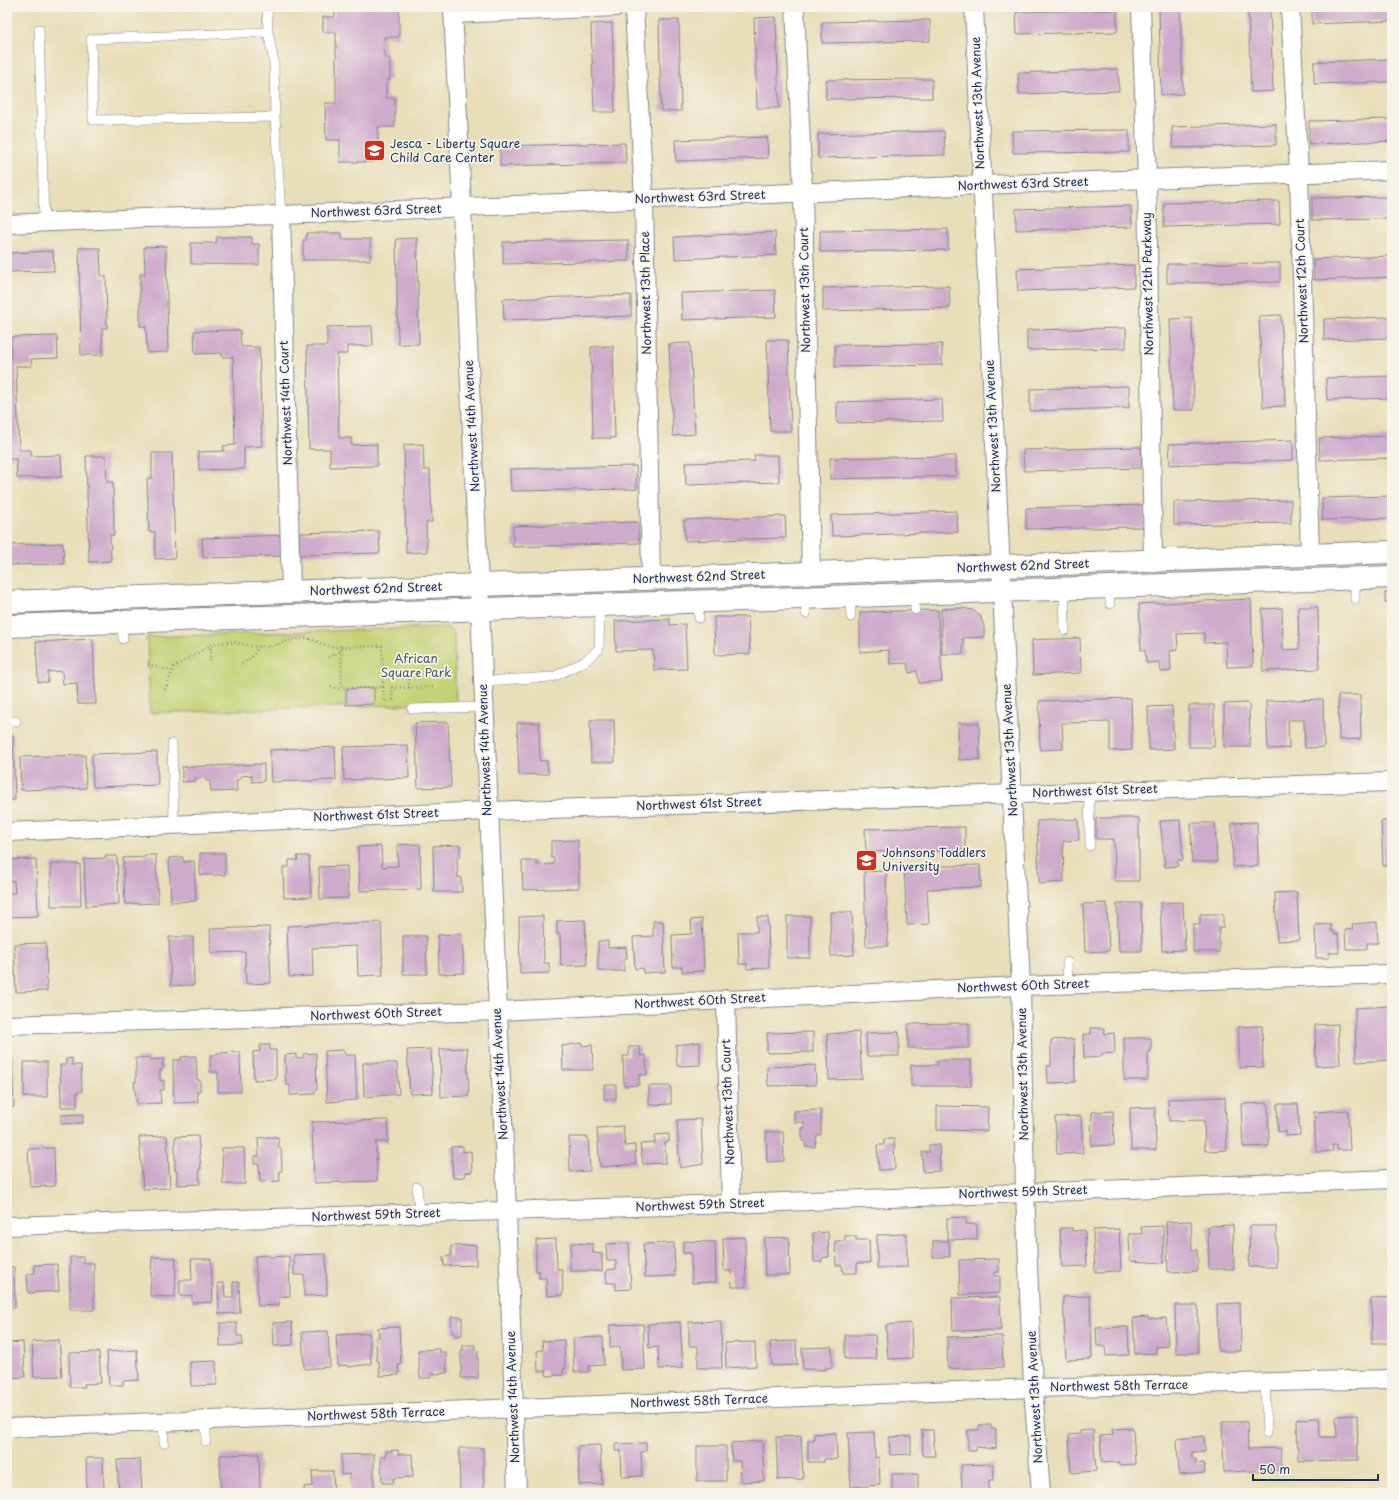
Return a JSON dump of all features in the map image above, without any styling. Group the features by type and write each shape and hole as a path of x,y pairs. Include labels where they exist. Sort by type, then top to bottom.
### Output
{"main road":[{"name":"Northwest 62nd Street","path":"7,602 1392,552"},
{"name":"Northwest 62nd Street","path":"7,626 123,631 480,609 600,605 699,610 806,606 850,607 915,602 1002,590 1064,588 1109,595 1355,578 1392,577"}],"street":[{"path":"453,10 616,7"},
{"name":"Northwest 13th Place","path":"634,7 644,200 651,579"},
{"name":"Northwest 13th Court","path":"795,7 803,193 811,573"},
{"name":"Northwest 13th Avenue","path":"974,7 981,185 1021,986 1025,1192 1033,1388 1041,1493"},
{"name":"Northwest 12th Parkway","path":"1141,7 1147,179 1153,561"},
{"name":"Northwest 12th Court","path":"1290,7 1299,173 1310,555"},
{"name":"Northwest 14th Avenue","path":"453,10 507,1211 517,1493"},
{"name":"Northwest 63rd Street","path":"7,224 143,218 281,215 462,208 981,185 1392,170"},
{"name":"Northwest 14th Court","path":"281,215 291,591"},
{"name":"Northwest 61st Street","path":"7,832 488,811 1392,782"},
{"name":"Northwest 60th Street","path":"7,1025 497,1011 1068,984 1392,974"},
{"name":"Northwest 13th Court","path":"726,999 731,1204"},
{"name":"Northwest 59th Street","path":"7,1226 731,1204 1392,1179"},
{"name":"Northwest 58th Terrace","path":"7,1428 1033,1388 1392,1379"}],"lane":[{"path":"267,7 268,32 274,62 275,117 281,215"},
{"path":"39,29 44,223"},
{"path":"268,32 91,39 93,120 275,117"},
{"path":"1355,578 1355,599"},
{"path":"1064,588 1065,631"},
{"path":"482,681 553,677 584,662 600,649 600,605"},
{"path":"412,709 484,707"},
{"path":"172,744 174,824"},
{"path":"1089,791 1090,846"},
{"path":"1067,962 1068,984"},
{"path":"417,1187 419,1214"},
{"path":"1265,1382 1267,1433"},
{"path":"206,1421 206,1441"},
{"path":"163,1422 164,1443"}],"path":[{"path":"165,690 171,671 182,662 211,645 233,642 258,647 278,645 294,639 307,638 341,649 382,646 383,701 393,700 392,688 434,687"},
{"path":"210,660 211,645"},
{"path":"242,664 254,656 258,647"},
{"path":"328,657 341,649"},
{"path":"341,649 342,688"},
{"path":"148,664 171,671"},
{"path":"409,688 409,674 413,674"},
{"path":"331,686 338,690 342,688 383,687"}],"green space":[{"name":"African Square Park","path":"446,627 454,634 456,703 150,713 147,637"}],"building":[{"path":"335,7 399,7 399,37 384,37 385,58 390,58 390,80 386,80 386,98 395,98 395,127 378,127 378,146 372,146 373,162 340,162 340,140 326,140 325,103 336,103 336,32 323,32 323,17 335,17"},
{"path":"1159,7 1180,7 1183,94 1161,95"},
{"path":"1248,7 1270,7 1273,91 1251,92"},
{"path":"1312,7 1392,7 1392,21 1312,24"},
{"path":"1117,10 1117,32 1017,34 1016,12"},
{"path":"776,17 779,108 757,108 754,18"},
{"path":"659,20 679,20 681,111 661,111"},
{"path":"930,20 930,41 822,43 822,22"},
{"path":"612,23 615,112 594,112 591,24"},
{"path":"1392,59 1392,82 1314,84 1314,62"},
{"path":"1118,69 1119,91 1019,94 1018,73"},
{"path":"932,79 932,98 826,99 826,80"},
{"path":"1392,119 1392,141 1309,144 1309,121"},
{"path":"1276,124 1276,145 1173,148 1172,127"},
{"path":"1129,130 1129,152 1013,153 1012,131"},
{"path":"944,131 945,155 818,158 818,134"},
{"path":"767,137 768,158 676,161 675,140"},
{"path":"625,143 626,163 500,166 500,146"},
{"path":"1392,197 1392,219 1312,220 1312,198"},
{"path":"1279,201 1280,224 1164,227 1164,203"},
{"path":"1131,206 1132,227 1016,230 1016,209"},
{"path":"948,229 948,250 820,252 820,231"},
{"path":"775,232 776,255 675,259 674,237"},
{"path":"307,233 342,233 342,239 370,239 370,260 303,260 303,240 306,240"},
{"path":"217,237 252,237 252,244 259,244 259,265 191,264 191,243 216,243"},
{"path":"417,238 419,344 398,344 396,239"},
{"path":"628,240 629,261 503,264 503,242"},
{"path":"166,246 168,352 147,353 146,326 140,326 140,274 145,274 144,247"},
{"path":"79,248 100,248 101,276 106,276 107,328 102,328 103,355 81,355"},
{"path":"53,251 54,271 7,272 7,253"},
{"path":"1392,256 1392,277 1314,280 1313,259"},
{"path":"1280,263 1280,282 1167,283 1167,264"},
{"path":"1134,265 1134,287 1018,291 1017,269"},
{"path":"949,286 950,308 823,311 823,288"},
{"path":"775,290 776,317 682,320 681,293"},
{"path":"631,295 631,316 504,320 503,299"},
{"path":"1281,315 1285,406 1263,407 1259,316"},
{"path":"1392,317 1392,338 1324,340 1324,319"},
{"path":"1192,318 1194,410 1173,410 1170,319"},
{"path":"372,326 373,346 347,346 347,354 337,354 339,438 351,438 351,445 377,444 377,466 330,467 330,449 309,449 307,346 327,346 327,327"},
{"path":"1126,328 1126,348 1027,350 1027,330"},
{"path":"240,330 241,347 259,347 262,446 244,447 244,469 199,470 198,452 224,451 223,446 235,445 233,357 222,357 222,353 195,354 194,331"},
{"path":"57,336 58,358 31,359 32,366 16,366 19,450 31,450 31,456 61,455 62,477 17,478 16,459 7,459 7,358 11,358 11,337"},
{"path":"767,340 788,340 791,431 770,431"},
{"path":"690,343 695,434 673,436 669,344"},
{"path":"942,344 942,365 835,367 835,345"},
{"path":"613,346 615,438 593,438 591,347"},
{"path":"1392,376 1392,398 1327,400 1326,378"},
{"path":"1129,386 1129,408 1030,411 1030,389"},
{"path":"942,399 943,421 837,423 837,402"},
{"path":"1392,436 1392,458 1320,460 1319,438"},
{"path":"1293,440 1293,460 1170,465 1169,444"},
{"path":"423,444 424,470 430,470 432,522 426,522 427,552 406,553 404,445"},
{"path":"1141,447 1142,468 1024,471 1023,450"},
{"path":"152,453 172,453 175,558 155,559 155,532 149,532 147,478 152,478"},
{"path":"754,455 778,455 779,482 686,485 685,463 755,461"},
{"path":"86,456 106,456 107,482 113,482 114,535 110,535 111,561 89,562"},
{"path":"956,456 956,476 830,479 830,458"},
{"path":"636,466 637,489 511,491 510,469"},
{"path":"1392,496 1392,518 1322,520 1322,498"},
{"path":"1291,500 1291,523 1174,525 1174,502"},
{"path":"1144,505 1145,527 1026,529 1026,508"},
{"path":"957,511 958,532 832,536 831,515"},
{"path":"785,516 786,538 685,541 684,520"},
{"path":"638,522 639,543 513,547 513,526"},
{"path":"379,531 380,553 299,555 299,533"},
{"path":"284,535 284,556 203,558 202,538"},
{"path":"63,543 64,564 7,565 7,545"},
{"path":"1385,593 1392,593 1392,602 1385,602"},
{"path":"1251,599 1253,666 1227,667 1226,642 1204,643 1204,633 1177,634 1178,650 1170,651 1171,671 1160,672 1159,662 1146,663 1145,650 1141,650 1139,604"},
{"path":"1298,607 1318,607 1319,669 1263,671 1262,609 1282,608 1283,650 1299,649"},
{"path":"963,608 972,610 980,615 984,626 984,637 963,638 963,654 942,654 941,609"},
{"path":"938,610 942,681 919,683 917,671 909,673 907,663 890,664 889,650 860,652 860,612"},
{"path":"714,617 748,617 750,654 715,655"},
{"path":"670,619 670,625 685,624 687,669 654,670 653,650 616,651 615,621"},
{"path":"1080,638 1081,673 1033,675 1032,640"},
{"path":"93,639 96,704 78,704 77,683 63,684 62,671 48,672 48,682 38,682 36,642"},
{"path":"374,688 374,704 346,705 346,689"},
{"path":"1338,695 1360,695 1361,739 1339,740"},
{"path":"1131,698 1132,750 1110,751 1110,722 1062,723 1063,749 1040,750 1039,701"},
{"path":"1323,699 1324,747 1305,748 1304,720 1288,720 1289,748 1268,749 1266,701"},
{"path":"1249,703 1250,747 1224,747 1224,704"},
{"path":"1189,705 1214,705 1214,747 1189,747"},
{"path":"1172,706 1174,749 1149,750 1148,707"},
{"path":"590,720 614,720 615,762 591,762"},
{"path":"448,722 451,787 418,788 415,723"},
{"path":"539,722 540,761 547,761 548,774 519,775 517,723"},
{"path":"958,723 979,723 980,759 959,760"},
{"path":"7,735 13,735 15,800 7,800"},
{"path":"408,745 409,778 344,780 343,747"},
{"path":"335,747 336,780 271,782 270,750"},
{"path":"157,752 158,785 93,787 92,754"},
{"path":"85,755 86,788 21,790 20,757"},
{"path":"264,764 264,781 252,782 252,775 240,776 240,780 236,780 237,791 211,792 210,781 206,781 206,777 195,778 195,781 182,782 182,767"},
{"path":"1096,818 1139,818 1139,881 1115,881 1114,839 1096,839"},
{"path":"1078,819 1079,840 1063,841 1064,882 1039,884 1037,821"},
{"path":"1180,820 1183,860 1177,860 1178,866 1165,867 1160,821"},
{"path":"1381,821 1392,821 1392,865 1383,866"},
{"path":"1257,822 1258,866 1233,867 1232,823"},
{"path":"1191,823 1215,823 1217,862 1192,862"},
{"path":"965,827 965,850 866,852 865,829"},
{"path":"578,840 579,888 523,890 522,861 537,861 537,865 554,864 554,858 551,858 551,841"},
{"path":"420,844 421,889 360,891 358,847 381,846 382,867 398,866 397,845"},
{"path":"460,845 460,857 457,857 458,878 461,877 462,892 434,892 433,846"},
{"path":"200,853 225,853 225,875 200,875"},
{"path":"145,855 156,855 158,903 125,904 123,858 145,857"},
{"path":"105,856 117,856 119,904 86,906 84,859 106,858"},
{"path":"297,856 309,856 311,897 284,898 283,867 289,867 289,860 298,860"},
{"path":"183,857 183,862 194,861 196,901 171,902 169,858"},
{"path":"36,859 38,916 7,917 7,893 15,893 14,881 7,881 7,860"},
{"path":"51,864 80,864 81,906 51,906"},
{"path":"980,865 981,887 927,889 929,924 907,925 904,867"},
{"path":"347,866 348,898 320,899 319,867"},
{"path":"886,871 888,946 866,946 864,872"},
{"path":"1297,892 1299,940 1277,941 1275,893"},
{"path":"1183,902 1185,950 1162,951 1160,903"},
{"path":"1107,903 1109,951 1085,952 1083,904"},
{"path":"1117,903 1141,903 1142,951 1119,951"},
{"path":"830,912 852,912 854,955 831,956"},
{"path":"1200,914 1223,914 1223,928 1219,928 1219,952 1193,952 1193,924 1200,924"},
{"path":"543,916 544,963 549,963 549,973 520,974 519,917"},
{"path":"787,916 810,916 810,958 787,958"},
{"path":"757,917 768,917 769,968 747,969 747,964 739,964 738,932 757,932"},
{"path":"702,919 704,971 682,972 682,967 673,967 672,935 692,934 691,920"},
{"path":"585,920 587,965 561,966 560,934 557,934 557,921"},
{"path":"653,921 663,921 665,972 643,973 643,968 635,969 633,937 653,936"},
{"path":"381,922 383,975 358,976 357,946 312,948 313,976 289,977 287,926"},
{"path":"1377,922 1378,943 1367,943 1367,949 1346,949 1345,930 1353,929 1352,924"},
{"path":"1331,924 1331,931 1334,931 1334,934 1338,934 1339,953 1329,953 1329,958 1316,958 1315,925"},
{"path":"269,927 271,983 246,984 245,952 211,953 210,929"},
{"path":"462,934 464,973 439,974 438,935"},
{"path":"403,936 426,936 427,974 403,974"},
{"path":"169,937 193,937 194,985 171,986"},
{"path":"598,941 608,941 608,948 626,947 627,959 624,959 624,971 598,971"},
{"path":"46,943 47,991 16,992 14,944"},
{"path":"1392,1006 1392,1060 1356,1062 1355,1008"},
{"path":"969,1023 969,1048 908,1048 908,1024"},
{"path":"1338,1024 1340,1065 1316,1066 1315,1025"},
{"path":"1262,1026 1263,1067 1240,1068 1238,1027"},
{"path":"1091,1028 1104,1028 1104,1034 1114,1033 1115,1053 1101,1054 1101,1057 1084,1058 1083,1034 1091,1034"},
{"path":"813,1032 813,1052 767,1053 767,1033"},
{"path":"859,1032 862,1079 829,1080 827,1034"},
{"path":"899,1032 899,1056 867,1056 866,1033"},
{"path":"1124,1038 1151,1038 1151,1052 1148,1052 1148,1080 1124,1080"},
{"path":"1074,1039 1075,1082 1048,1083 1047,1066 1051,1066 1051,1040"},
{"path":"700,1042 700,1065 677,1066 676,1045"},
{"path":"582,1043 582,1046 592,1045 593,1070 563,1070 562,1046"},
{"path":"260,1045 270,1045 270,1050 276,1050 276,1079 254,1080 253,1052 260,1051"},
{"path":"629,1047 640,1047 640,1056 646,1055 647,1075 639,1075 639,1085 624,1086 623,1056 629,1056"},
{"path":"467,1048 469,1096 441,1097 440,1049"},
{"path":"431,1049 433,1093 410,1094 407,1050"},
{"path":"344,1050 345,1055 355,1055 357,1100 327,1102 325,1051"},
{"path":"240,1052 241,1092 218,1092 218,1072 210,1072 210,1055 217,1055 217,1053"},
{"path":"316,1053 317,1090 315,1090 315,1094 290,1095 290,1085 286,1085 285,1055 296,1054 296,1058 303,1058 303,1054"},
{"path":"196,1056 197,1080 200,1080 200,1091 197,1091 198,1102 174,1103 173,1060 181,1060 181,1057"},
{"path":"150,1057 150,1060 163,1059 163,1070 160,1070 160,1081 164,1080 164,1090 160,1090 161,1103 137,1104 134,1082 136,1082 136,1058"},
{"path":"7,1058 12,1058 14,1107 7,1107"},
{"path":"72,1058 72,1065 81,1065 82,1092 77,1092 77,1107 61,1107 60,1065 66,1065 66,1059"},
{"path":"938,1060 971,1060 971,1086 911,1086 911,1065 938,1065"},
{"path":"24,1062 47,1062 47,1097 24,1097"},
{"path":"363,1063 397,1063 399,1094 364,1097"},
{"path":"815,1065 816,1085 768,1086 767,1067"},
{"path":"604,1085 616,1085 616,1099 604,1099"},
{"path":"649,1086 671,1086 671,1104 649,1105"},
{"path":"1225,1097 1227,1150 1205,1151 1204,1120 1169,1121 1168,1099"},
{"path":"1268,1103 1269,1146 1243,1147 1241,1104"},
{"path":"1277,1104 1298,1104 1300,1135 1286,1136 1286,1131 1278,1132"},
{"path":"937,1106 988,1107 987,1131 937,1130"},
{"path":"1155,1107 1156,1150 1131,1150 1130,1108"},
{"path":"821,1110 821,1135 817,1135 815,1147 805,1147 805,1141 802,1141 802,1128 804,1128 804,1122 794,1122 794,1111"},
{"path":"1348,1110 1350,1150 1337,1150 1337,1145 1332,1145 1333,1151 1316,1152 1314,1112"},
{"path":"1113,1111 1114,1145 1091,1146 1092,1112"},
{"path":"83,1114 83,1123 61,1124 61,1115"},
{"path":"1081,1116 1083,1153 1057,1154 1055,1117"},
{"path":"701,1119 703,1164 680,1168 677,1120"},
{"path":"388,1120 388,1142 376,1142 377,1181 314,1183 312,1122"},
{"path":"623,1126 625,1146 635,1145 636,1164 600,1167 597,1128"},
{"path":"766,1132 783,1132 784,1161 767,1162"},
{"path":"669,1134 669,1142 665,1143 666,1163 643,1164 640,1144 655,1143 655,1135"},
{"path":"167,1136 170,1188 143,1189 139,1137"},
{"path":"198,1136 201,1169 199,1169 200,1184 177,1185 177,1171 175,1171 175,1137"},
{"path":"278,1137 279,1148 281,1148 282,1171 279,1171 280,1181 260,1182 259,1164 254,1164 254,1156 259,1156 258,1138"},
{"path":"569,1137 588,1137 590,1171 570,1172"},
{"path":"884,1139 894,1139 895,1169 879,1170 877,1145 884,1145"},
{"path":"939,1144 940,1171 923,1172 922,1152 929,1152 929,1145"},
{"path":"463,1146 463,1152 471,1151 472,1172 464,1173 465,1177 453,1178 451,1147"},
{"path":"54,1148 55,1186 30,1187 28,1149"},
{"path":"222,1148 244,1148 245,1184 223,1184"},
{"path":"966,1217 966,1224 977,1224 977,1240 947,1239 947,1218"},
{"path":"1191,1221 1192,1250 1197,1250 1198,1271 1168,1272 1166,1222"},
{"path":"1233,1225 1234,1269 1209,1269 1208,1226"},
{"path":"1163,1226 1164,1263 1130,1261 1129,1234 1142,1234 1141,1227"},
{"path":"1250,1226 1276,1226 1276,1267 1249,1267"},
{"path":"1060,1228 1072,1228 1072,1231 1085,1230 1087,1266 1062,1267"},
{"path":"1119,1229 1121,1271 1095,1272 1093,1230"},
{"path":"828,1232 829,1257 822,1258 822,1262 814,1262 813,1233"},
{"path":"907,1234 907,1267 877,1268 877,1235"},
{"path":"845,1236 856,1236 856,1240 869,1240 870,1263 857,1263 857,1273 843,1273 842,1265 836,1265 835,1241 845,1241"},
{"path":"745,1237 746,1287 732,1287 731,1271 724,1271 723,1238"},
{"path":"789,1237 790,1275 765,1275 764,1238"},
{"path":"556,1239 557,1269 562,1269 563,1295 547,1296 546,1278 539,1278 539,1271 536,1271 536,1240"},
{"path":"683,1241 715,1242 716,1282 692,1283 691,1253 683,1253"},
{"path":"933,1241 949,1241 950,1257 933,1257"},
{"path":"571,1243 593,1244 593,1253 602,1254 602,1271 570,1271"},
{"path":"629,1243 631,1289 616,1290 616,1283 607,1283 606,1270 616,1269 616,1261 607,1261 606,1244"},
{"path":"674,1243 675,1276 645,1277 643,1244"},
{"path":"476,1245 476,1265 444,1266 443,1257 451,1256 451,1246"},
{"path":"326,1254 327,1295 304,1296 304,1275 294,1275 294,1255"},
{"path":"268,1255 269,1257 289,1256 290,1296 279,1297 279,1305 258,1306 255,1256"},
{"path":"70,1257 83,1257 83,1263 94,1263 94,1310 70,1310"},
{"path":"152,1257 176,1258 175,1297 150,1296"},
{"path":"191,1259 211,1259 213,1302 192,1303 192,1295 180,1296 180,1280 192,1280"},
{"path":"999,1259 999,1272 994,1272 994,1276 1000,1276 1000,1293 960,1295 959,1260"},
{"path":"57,1264 59,1291 28,1293 27,1274 35,1273 34,1265"},
{"path":"7,1267 14,1267 15,1308 7,1308"},
{"path":"233,1282 239,1282 240,1313 219,1314 218,1283 224,1283 225,1298 233,1298"},
{"path":"1090,1296 1092,1359 1066,1360 1063,1297"},
{"path":"1000,1297 1001,1330 953,1331 952,1298"},
{"path":"1392,1297 1392,1343 1372,1343 1371,1298"},
{"path":"1240,1303 1241,1351 1218,1351 1217,1304"},
{"path":"1175,1305 1198,1305 1198,1353 1176,1353"},
{"path":"451,1317 462,1317 462,1335 455,1336 455,1333 452,1333"},
{"path":"1148,1317 1148,1319 1166,1318 1168,1346 1156,1347 1156,1353 1135,1354 1133,1318"},
{"path":"721,1321 722,1368 698,1368 698,1346 689,1346 689,1322"},
{"path":"292,1322 293,1345 274,1346 273,1323"},
{"path":"680,1322 683,1368 659,1369 658,1347 649,1348 648,1324"},
{"path":"220,1323 237,1323 237,1336 242,1336 243,1345 220,1346"},
{"path":"911,1323 912,1358 888,1359 886,1325"},
{"path":"643,1324 645,1369 621,1370 620,1347 610,1348 610,1325"},
{"path":"399,1327 401,1365 398,1365 399,1375 380,1376 379,1361 377,1361 376,1337 379,1337 378,1328"},
{"path":"1128,1327 1129,1355 1106,1356 1105,1346 1097,1346 1096,1328"},
{"path":"328,1331 330,1367 304,1369 302,1332"},
{"path":"369,1333 371,1364 348,1367 348,1365 338,1366 336,1335"},
{"path":"845,1335 875,1335 876,1359 845,1359"},
{"path":"1002,1336 1003,1367 948,1369 947,1337"},
{"path":"603,1337 604,1365 589,1366 589,1372 574,1372 573,1338"},
{"path":"59,1340 62,1376 34,1377 32,1342"},
{"path":"564,1340 565,1369 563,1370 563,1375 547,1376 546,1371 538,1371 537,1351 543,1350 542,1341"},
{"path":"796,1341 797,1365 772,1366 770,1342"},
{"path":"23,1342 25,1377 7,1378 7,1343"},
{"path":"755,1342 756,1366 726,1368 725,1343"},
{"path":"463,1345 475,1345 475,1350 478,1350 478,1378 461,1378 461,1351 463,1350"},
{"path":"832,1347 832,1367 825,1368 825,1370 803,1369 802,1348"},
{"path":"439,1349 439,1352 446,1352 447,1373 431,1374 431,1378 420,1378 418,1350"},
{"path":"137,1350 139,1380 123,1381 123,1385 109,1385 107,1352"},
{"path":"99,1352 101,1383 84,1384 85,1387 70,1387 69,1353"},
{"path":"216,1361 217,1385 191,1386 190,1362"},
{"path":"1357,1415 1358,1460 1298,1461 1297,1419 1319,1418 1320,1437 1337,1437 1336,1416"},
{"path":"1222,1422 1247,1422 1248,1449 1281,1448 1281,1470 1224,1472"},
{"path":"979,1425 991,1425 991,1429 996,1429 996,1449 976,1447 976,1451 968,1451 968,1430 979,1430"},
{"path":"1133,1428 1135,1464 1120,1465 1119,1462 1102,1463 1100,1436 1113,1435 1112,1429"},
{"path":"922,1430 933,1430 935,1456 923,1456"},
{"path":"1093,1430 1096,1471 1071,1473 1069,1435 1080,1434 1080,1431"},
{"path":"874,1432 875,1458 879,1457 880,1485 851,1487 848,1433"},
{"path":"836,1433 837,1459 824,1459 824,1462 808,1462 808,1440 814,1440 814,1434"},
{"path":"801,1436 803,1479 778,1480 776,1437"},
{"path":"911,1436 911,1454 890,1455 889,1437"},
{"path":"1204,1436 1205,1452 1192,1452 1192,1459 1196,1459 1196,1464 1204,1463 1205,1473 1179,1475 1177,1439"},
{"path":"762,1441 764,1481 741,1482 740,1461 732,1461 731,1443"},
{"path":"646,1443 646,1451 641,1452 642,1476 622,1477 621,1451 615,1451 615,1444"},
{"path":"600,1445 602,1484 579,1485 578,1446"},
{"path":"697,1446 726,1446 726,1481 697,1481"},
{"path":"459,1448 483,1448 484,1493 460,1493"},
{"path":"398,1450 398,1454 412,1454 413,1477 393,1478 394,1483 382,1483 381,1457 386,1457 386,1451"},
{"path":"259,1454 260,1493 221,1493 220,1455"},
{"path":"374,1454 374,1493 351,1493 350,1474 341,1475 341,1455"},
{"path":"86,1458 103,1458 104,1492 87,1493"},
{"path":"140,1459 142,1493 119,1493 117,1460"},
{"path":"993,1464 994,1480 989,1480 989,1490 962,1491 961,1465"},
{"path":"312,1471 333,1471 334,1493 304,1493 304,1487 313,1486"},
{"path":"892,1474 918,1474 918,1492 892,1493"},
{"path":"29,1489 29,1493 14,1493 14,1490"}],"place":[{"name":"Jesca - Liberty Square Child Care Center","path":"374,151"},
{"name":"Johnsons Toddlers University","path":"866,860"}]}
